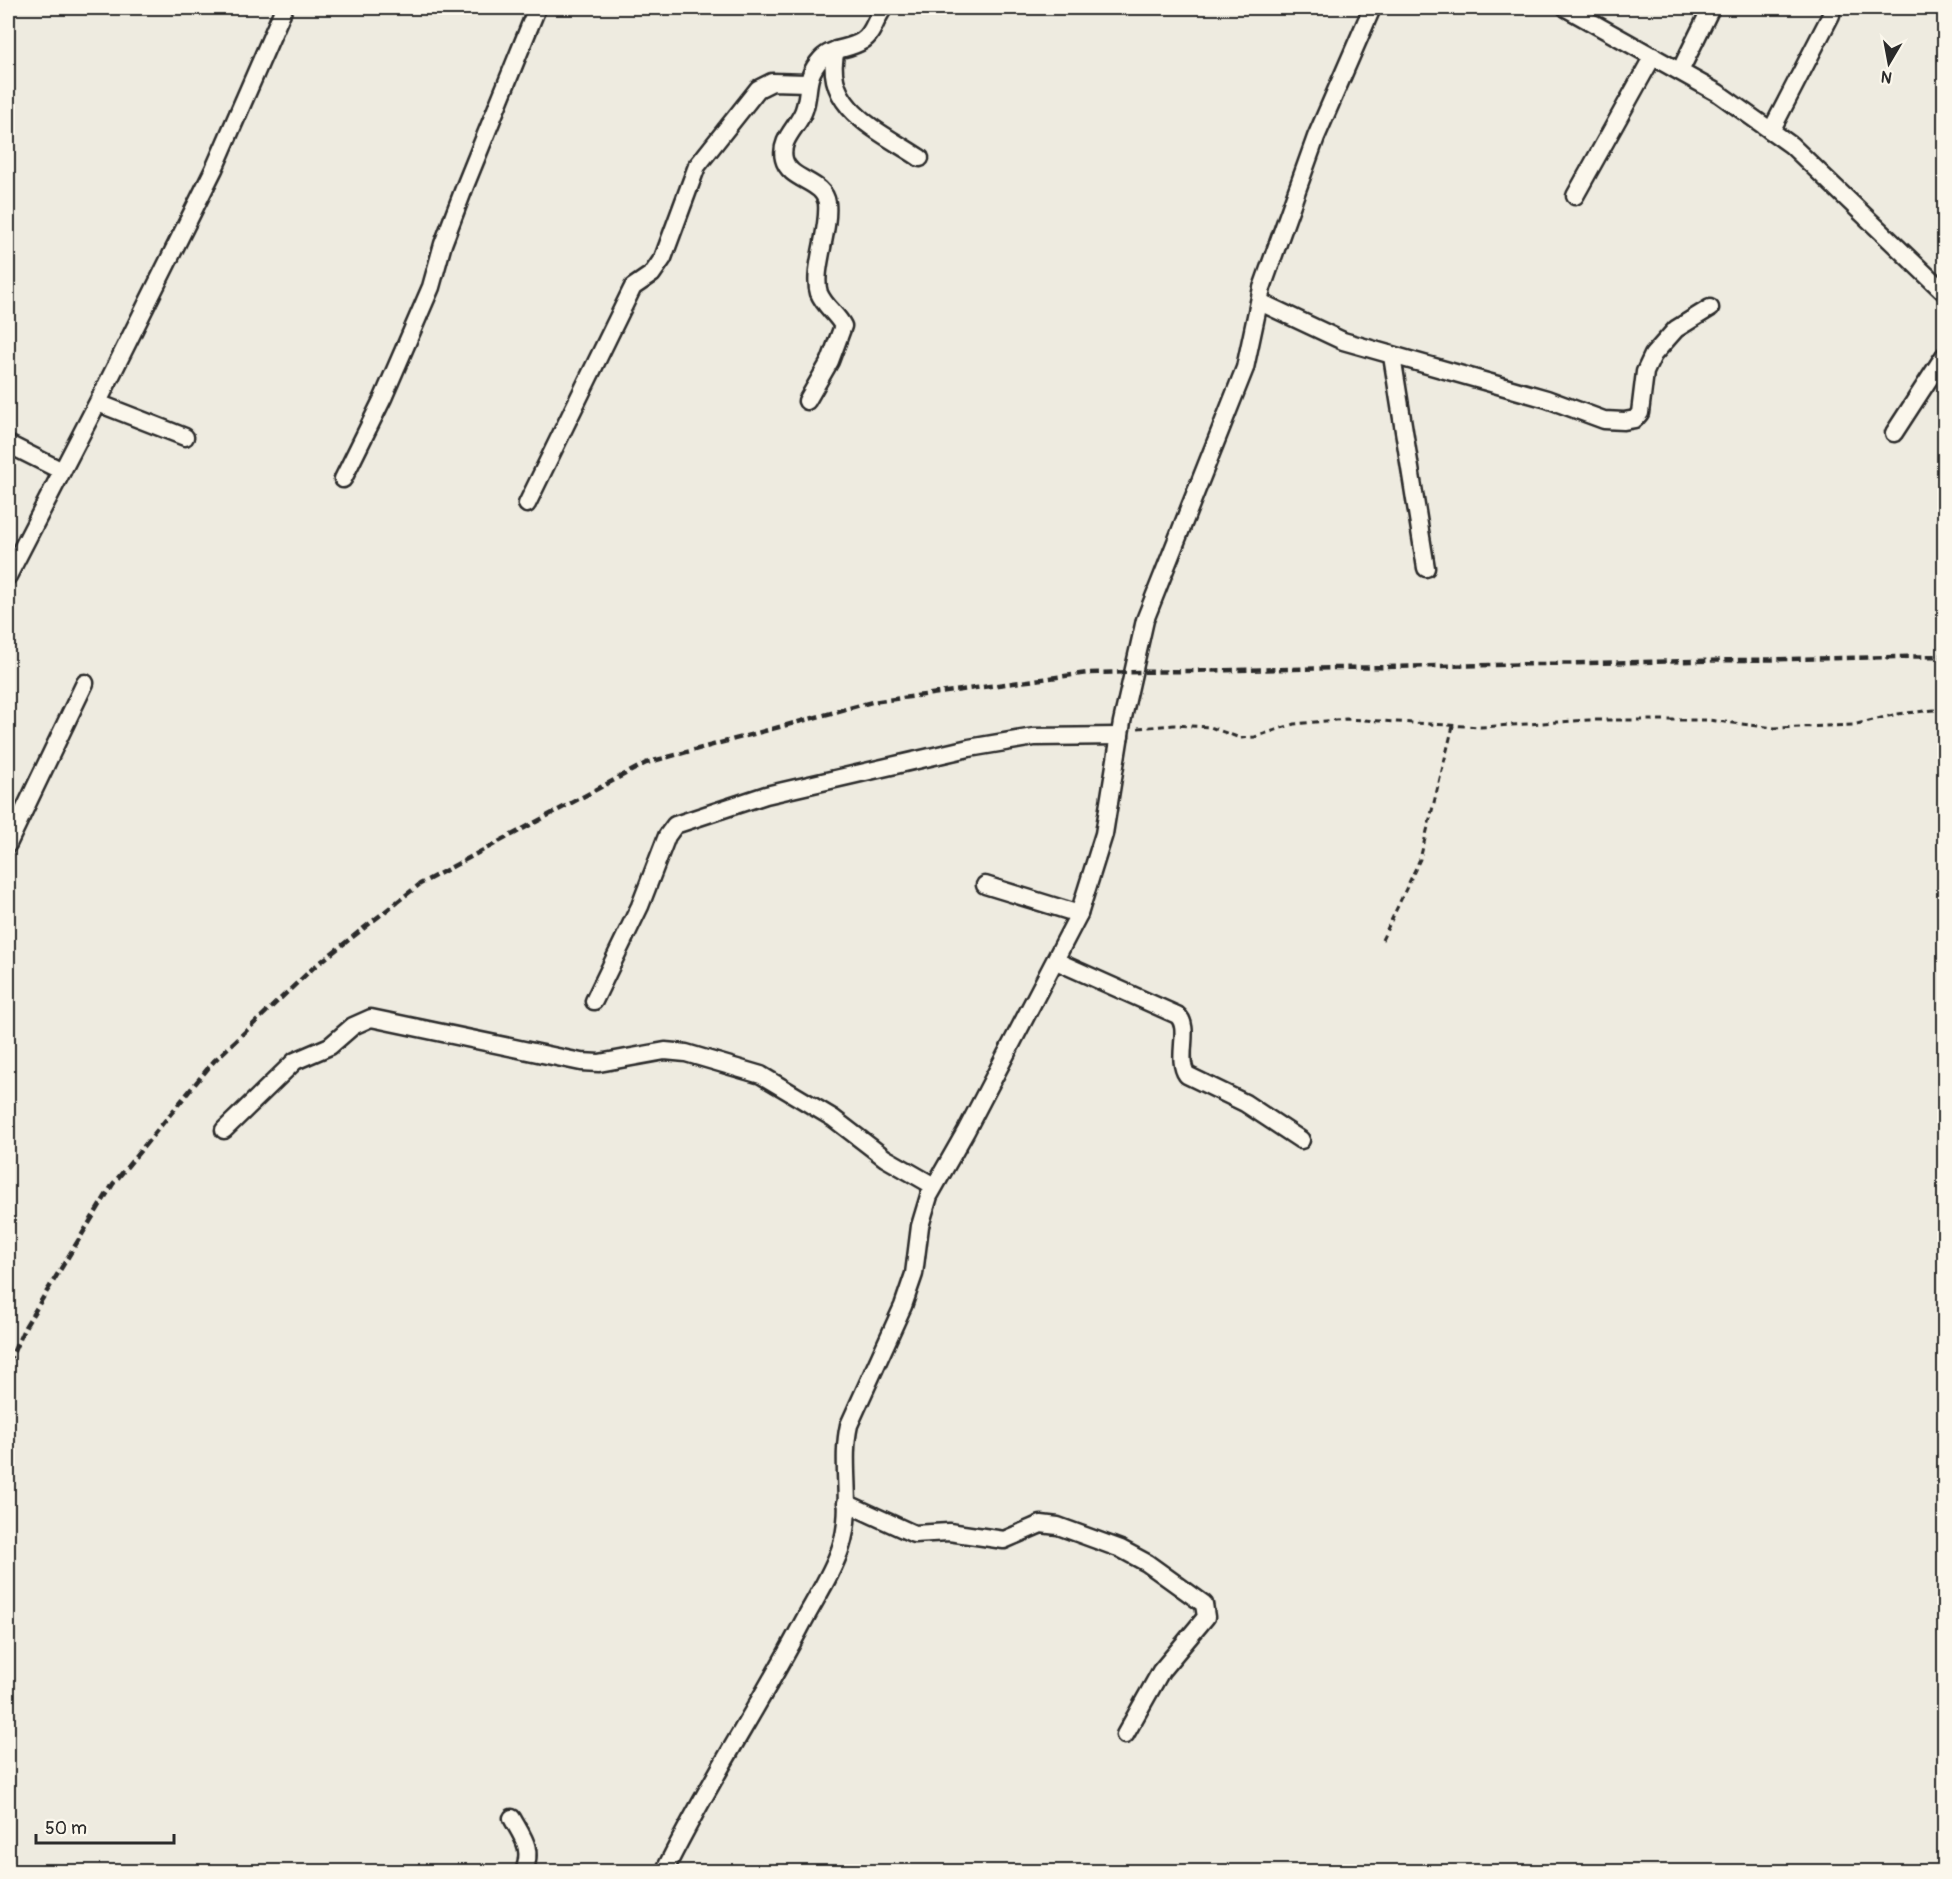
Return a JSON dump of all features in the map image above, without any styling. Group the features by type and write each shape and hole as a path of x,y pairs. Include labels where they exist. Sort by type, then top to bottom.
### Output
{"street":[{"path":"8,576 98,403 214,169 284,8"},
{"path":"343,479 383,398 431,286 461,195 537,8"},
{"path":"807,401 830,361 843,326 824,303 818,288 827,225 827,199 817,187 788,167 784,159 787,138 804,112 807,83 822,58 868,37 884,8"},
{"path":"664,1872 693,1813 761,1701 832,1566 845,1533 845,1443 852,1417 903,1306 914,1274 920,1226 934,1186 1080,914 1104,834 1121,733 1145,620 1245,368 1260,302 1316,137 1372,8"},
{"path":"1566,8 1718,93 1770,131 1817,168 1944,292"},
{"path":"1680,71 1711,8"},
{"path":"1770,131 1831,15"},
{"path":"836,50 832,67 842,101 855,116 920,158"},
{"path":"1575,196 1653,56"},
{"path":"527,504 633,286 652,274 663,258 697,166 758,89 772,82 807,83"},
{"path":"1260,302 1343,341 1547,399 1604,420 1624,422 1635,419 1640,413 1645,372 1653,355 1676,329 1710,308"},
{"path":"1392,356 1426,568"},
{"path":"1894,433 1944,356"},
{"path":"98,403 184,437"},
{"path":"8,444 62,471"},
{"path":"8,844 84,683"},
{"path":"594,1001 640,906 667,836 675,825 766,795 969,748 1034,737 1121,733"},
{"path":"985,885 1080,914"},
{"path":"1056,961 1177,1015 1182,1024 1181,1062 1187,1075 1245,1103 1301,1140"},
{"path":"224,1130 295,1061 330,1046 353,1026 371,1018 581,1062 599,1063 665,1051 733,1066 761,1075 833,1118 885,1158 934,1186"},
{"path":"846,1503 914,1534 949,1532 1004,1540 1041,1524 1058,1526 1122,1550 1204,1604 1206,1617 1201,1626 1165,1664 1125,1735"},
{"path":"512,1818 530,1856 524,1872"}],"path":[{"path":"1121,733 1174,725 1210,727 1240,738 1255,737 1294,724 1346,719 1481,727 1589,720 1708,720 1775,728 1815,727 1853,725 1897,714 1944,710"},
{"path":"1382,940 1420,859 1454,726"}],"railway":[{"path":"8,1364 25,1327 113,1184 214,1061 313,968 420,884 646,763 872,702 1087,673 1944,656"}]}
